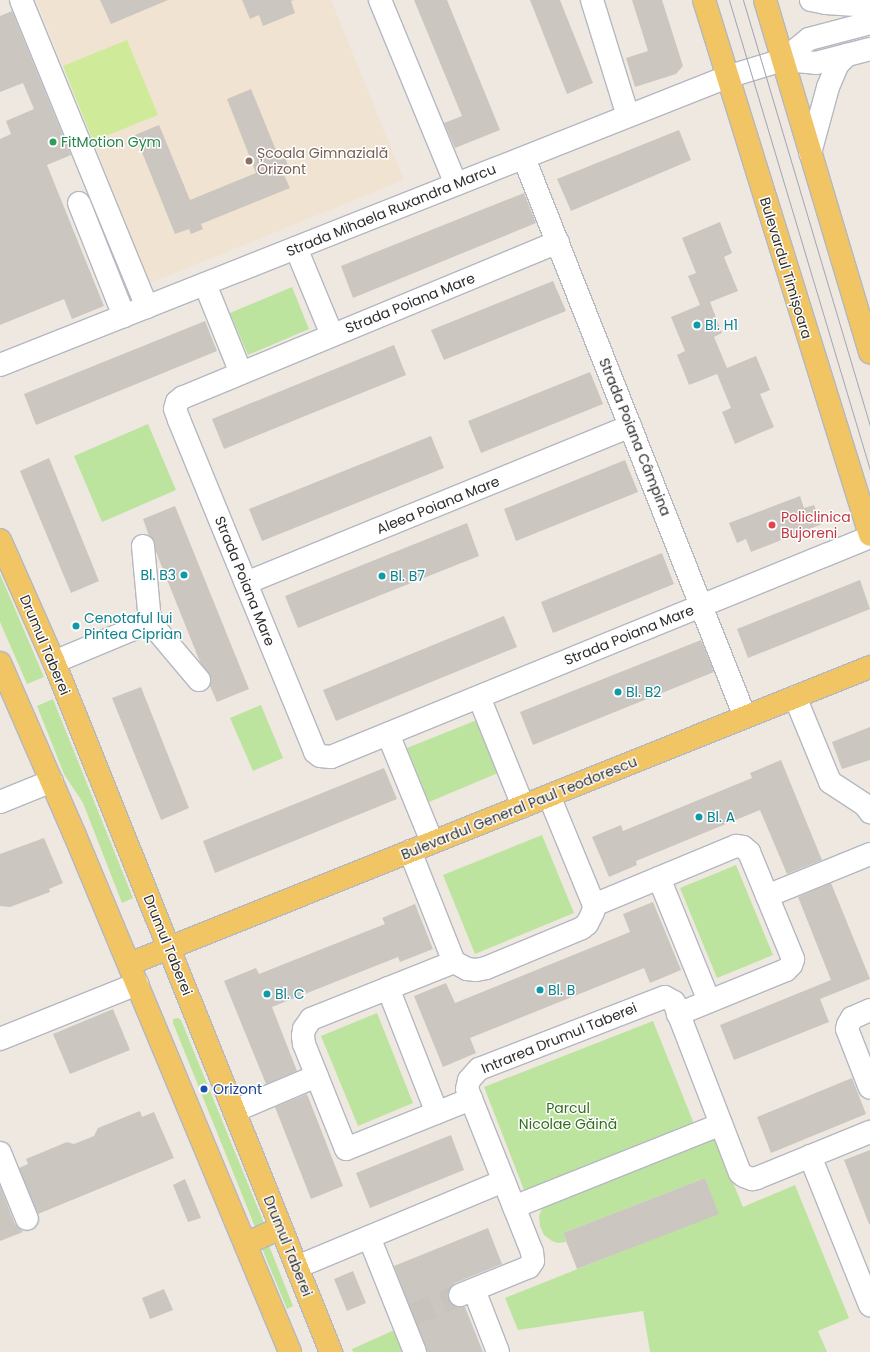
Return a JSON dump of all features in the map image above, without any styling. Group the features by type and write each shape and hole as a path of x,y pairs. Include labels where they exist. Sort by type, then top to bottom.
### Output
{"main road":[{"name":"Bulevardul Timișoara","path":"704,0 870,536"},
{"path":"765,0 870,353"},
{"name":"Drumul Taberei","path":"0,540 54,662 331,1352"},
{"path":"0,663 52,781 290,1352"},
{"name":"Bulevardul General Paul Teodorescu","path":"133,974 169,948 870,667"},
{"path":"245,1244 281,1228"}],"street":[{"path":"21,0 147,307"},
{"path":"380,0 456,184"},
{"path":"592,0 628,116"},
{"path":"811,0 868,14"},
{"path":"783,60 809,39 868,14"},
{"path":"783,60 816,63 870,49"},
{"path":"810,153 828,87 838,64 846,55"},
{"name":"Strada Mihaela Ruxandra Marcu","path":"0,365 727,77 783,60"},
{"name":"Strada Poiana Câmpina","path":"524,158 745,717"},
{"path":"88,163 82,184 102,233"},
{"path":"78,203 124,316"},
{"name":"Strada Poiana Mare","path":"558,242 183,397 177,402 176,409 315,752 320,756 331,757 870,536"},
{"path":"296,248 332,336"},
{"path":"205,284 241,373"},
{"name":"Aleea Poiana Mare","path":"246,583 630,426"},
{"path":"144,546 150,622 199,680"},
{"path":"54,662 150,622"},
{"path":"479,697 524,806"},
{"path":"795,697 830,782 865,805 870,812"},
{"path":"388,734 432,842"},
{"path":"0,802 52,781"},
{"path":"410,851 454,962 467,969 476,970 486,968 582,928 590,918 594,905 549,796"},
{"path":"594,905 736,846 743,847 749,852 793,959 791,965 786,970 678,1014"},
{"path":"767,896 870,854"},
{"path":"659,878 709,1001"},
{"path":"454,962 311,1019 304,1029 304,1044 346,1149 471,1099"},
{"path":"0,1039 133,974"},
{"path":"388,988 436,1113"},
{"name":"Intrarea Drumul Taberei","path":"498,1352 467,1292 529,1268 532,1265 534,1256 467,1089 469,1080 479,1069 660,997 670,999 678,1014 740,1173 748,1178 757,1178 870,1132"},
{"path":"870,1010 852,1018 847,1030 870,1088"},
{"path":"234,1110 317,1076"},
{"path":"514,1207 721,1124"},
{"path":"0,1153 27,1219"},
{"path":"810,1156 870,1306"},
{"path":"297,1267 504,1181"},
{"path":"369,1237 407,1317 415,1352"}],"shaded area":[{"name":"Școala Gimnazială Orizont","path":"36,0 331,0 404,180 150,283"}],"green space":[{"path":"127,40 158,115 93,141 63,66"},
{"path":"292,287 309,329 248,355 230,313"},
{"path":"148,424 176,490 102,522 74,456"},
{"path":"0,574 44,677 27,684 0,622"},
{"path":"53,699 133,898 122,903 83,803 64,774 37,706"},
{"path":"261,705 283,758 253,771 230,718"},
{"path":"477,720 498,773 429,802 407,748"},
{"path":"542,835 574,913 475,954 443,875"},
{"path":"736,865 773,955 717,978 680,888"},
{"path":"377,1013 413,1103 358,1126 321,1036"},
{"path":"178,1018 181,1020 264,1223 255,1227 173,1023 173,1019"},
{"name":"Parcul Nicolae Găină","path":"653,1021 696,1129 526,1195 484,1087"},
{"path":"715,1139 743,1207 795,1185 849,1318 818,1331 827,1352 650,1352 643,1311 518,1330 505,1298 718,1213 705,1178 563,1233 566,1242 558,1243 552,1241 544,1235 540,1226 539,1216 542,1208"},
{"path":"268,1243 293,1306 287,1309 261,1246"},
{"path":"399,1328 409,1352 353,1352 352,1349"}],"building":[{"path":"100,0 168,0 111,24"},
{"path":"242,0 294,0 291,1 295,13 263,26 259,15 250,19"},
{"path":"414,0 447,0 500,130 455,148 444,123 462,116"},
{"path":"530,0 560,0 593,83 567,94"},
{"path":"632,0 662,0 683,66 676,74 635,87 626,58 648,51"},
{"path":"12,11 71,155 47,165 104,306 72,319 64,299 0,325 0,139 11,134 6,121 34,109 23,83 0,92 0,16"},
{"path":"251,89 280,160 285,158 290,170 283,173 290,188 201,224 203,229 191,234 189,229 175,234 135,135 159,125 190,200 256,173 227,99"},
{"path":"679,130 691,160 571,211 557,179"},
{"path":"524,193 536,223 353,298 341,266"},
{"name":"Bl. H1","path":"720,222 732,253 724,257 738,291 710,302 722,333 714,337 727,368 756,356 770,390 760,394 774,427 735,444 722,412 731,408 717,374 689,385 677,355 685,351 671,317 700,305 688,276 696,273 682,238"},
{"path":"553,281 566,311 444,360 431,330"},
{"path":"205,321 217,351 36,425 24,394"},
{"path":"394,345 406,375 224,449 212,419"},
{"path":"590,372 603,404 481,453 468,421"},
{"path":"431,436 444,468 262,541 249,509"},
{"path":"49,458 99,581 71,593 20,471"},
{"path":"625,460 638,492 516,541 504,509"},
{"path":"800,496 804,508 814,505 822,524 751,552 746,539 737,543 729,523"},
{"name":"Bl. B3","path":"175,506 249,689 217,702 210,686 211,677 200,662 156,552 153,539 149,536 143,519"},
{"name":"Bl. B7","path":"467,523 479,556 298,628 285,596"},
{"path":"662,553 674,584 553,633 541,602"},
{"path":"860,580 870,609 748,658 737,629"},
{"path":"504,616 517,647 336,721 323,690"},
{"name":"Bl. B2","path":"701,640 714,672 533,745 520,712"},
{"path":"141,687 189,808 161,820 112,698"},
{"path":"870,727 870,760 842,769 832,742"},
{"name":"Bl. A","path":"781,760 822,860 787,874 760,810 636,861 637,865 609,877 592,837 621,825 623,831 752,778 750,773"},
{"path":"384,768 397,799 215,873 203,841"},
{"path":"44,838 63,883 49,889 50,892 10,907 0,906 0,854"},
{"path":"831,883 870,979 820,999 829,1022 734,1060 720,1025 831,980 798,897"},
{"name":"Bl. B","path":"653,902 681,970 650,983 644,968 470,1038 476,1053 443,1067 414,996 446,983 455,1003 630,932 623,914"},
{"name":"Bl. C","path":"415,904 433,949 400,962 398,957 272,1007 297,1071 266,1084 224,981 256,968 259,974 385,924 382,918"},
{"path":"113,1009 130,1050 70,1074 53,1034"},
{"path":"852,1078 866,1114 771,1153 757,1117"},
{"path":"307,1094 343,1186 311,1199 275,1107"},
{"path":"140,1111 142,1117 154,1112 174,1158 38,1214 19,1168 28,1164 26,1159 67,1142 74,1144 94,1136 98,1128"},
{"path":"451,1135 464,1170 370,1208 356,1173"},
{"path":"870,1150 870,1224 869,1224 844,1160"},
{"path":"705,1178 719,1214 577,1269 563,1233"},
{"path":"185,1179 201,1218 188,1222 173,1185"},
{"path":"0,1186 15,1224 23,1232 0,1241"},
{"path":"488,1228 502,1264 455,1283 450,1288 448,1294 449,1300 453,1305 465,1307 483,1352 427,1352 394,1266"},
{"path":"353,1271 366,1303 347,1311 334,1279"},
{"path":"164,1289 173,1310 150,1319 142,1298"}],"tunnel":[{"path":"412,1315 460,1295"}],"tram line":[{"path":"729,0 870,470"},
{"path":"743,0 870,427"}],"place":[{"name":"FitMotion Gym","path":"53,142"},
{"name":"Școala Gimnazială Orizont","path":"249,161"},
{"name":"Bl. H1","path":"697,325"},
{"name":"Policlinica Bujoreni","path":"772,525"},
{"name":"Bl. B3","path":"184,575"},
{"name":"Bl. B7","path":"382,576"},
{"name":"Cenotaful lui Pintea Ciprian","path":"76,626"},
{"name":"Bl. B2","path":"618,692"},
{"name":"Bl. A","path":"699,817"},
{"name":"Bl. B","path":"540,990"},
{"name":"Bl. C","path":"267,994"},
{"name":"Orizont","path":"204,1089"}]}
